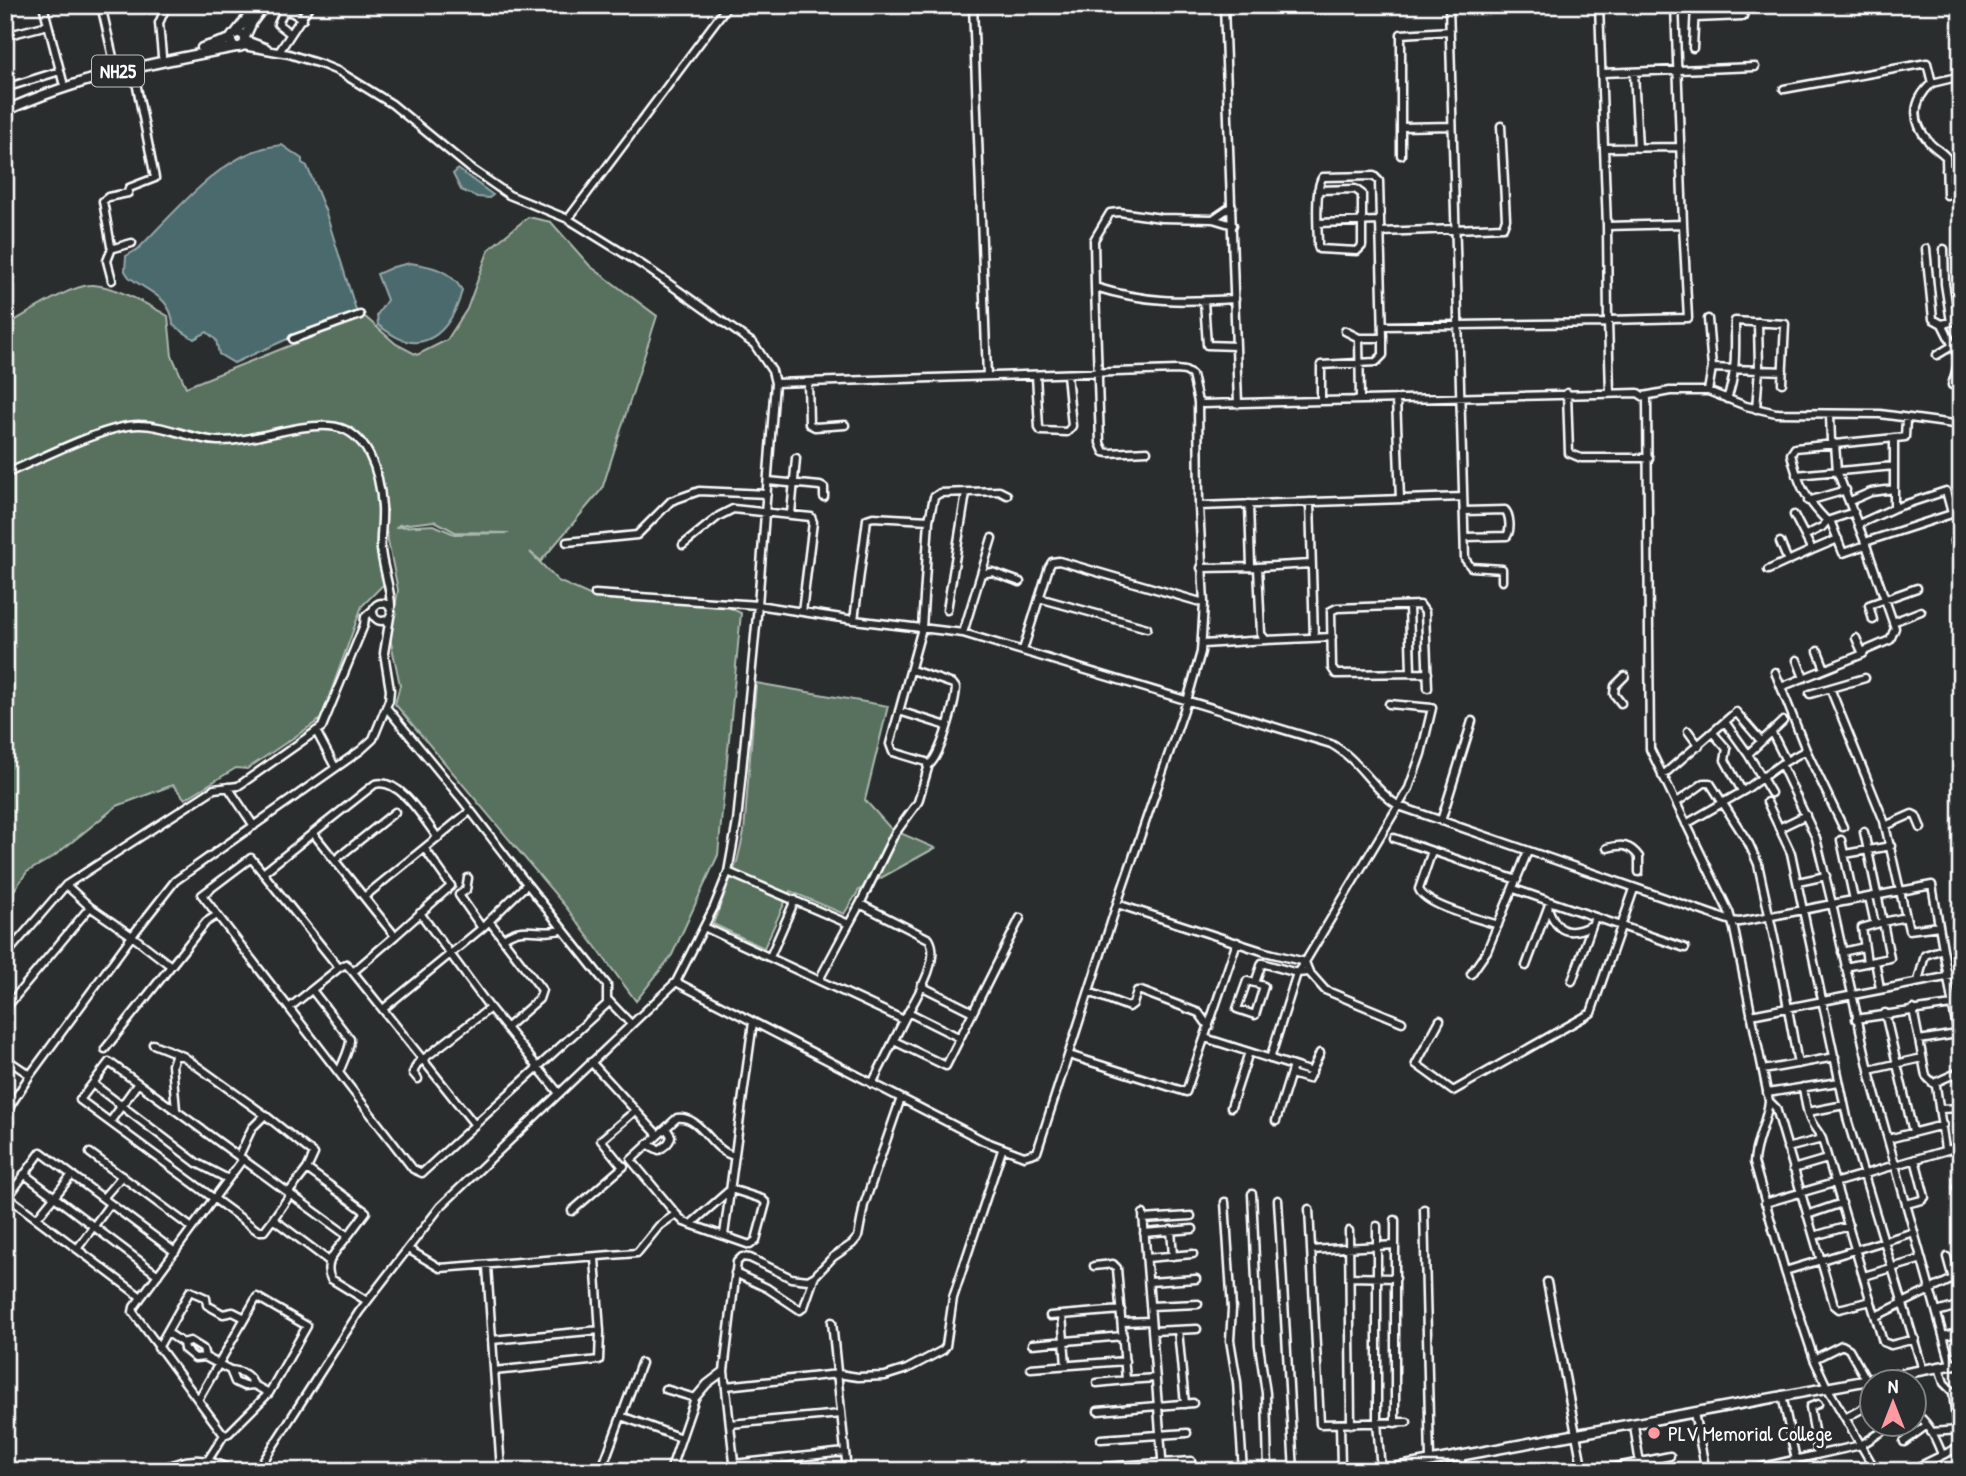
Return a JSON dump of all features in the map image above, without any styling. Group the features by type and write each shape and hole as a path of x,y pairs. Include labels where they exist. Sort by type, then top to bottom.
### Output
{"main road":[{"path":"239,41 257,5"},
{"path":"239,41 265,5"},
{"name":"NH25","path":"5,108 63,82 115,66 239,41"},
{"name":"NH25","path":"5,108 133,67 239,41"},
{"path":"1927,1369 1956,1364"},
{"path":"1379,1470 1402,1468 1430,1460 1857,1382"},
{"path":"159,1471 185,1461 208,1461 230,1471"}],"street":[{"path":"5,14 8,12 8,5"},
{"path":"43,5 63,82"},
{"path":"101,5 115,66"},
{"path":"162,56 159,23 167,5"},
{"path":"277,52 303,19 310,5"},
{"path":"568,219 728,5"},
{"path":"973,5 987,376"},
{"path":"1224,5 1238,404"},
{"path":"1449,5 1466,563 1471,567 1502,569 1502,581"},
{"path":"1600,5 1610,393"},
{"path":"1383,326 1688,318 1675,5"},
{"path":"1693,48 1696,5"},
{"path":"1696,18 1743,16 1746,5"},
{"path":"291,34 278,24 283,13 289,11 303,19"},
{"path":"5,36 48,25"},
{"path":"1401,155 1401,34 1450,30"},
{"path":"239,41 323,65 340,72 392,104 470,168 509,195 568,219 644,267 754,344 772,371 775,383 758,605 737,822 728,872 704,927 676,982 440,1207 367,1301 257,1471"},
{"path":"1784,89 1927,63 1932,83"},
{"path":"112,280 107,261 112,248 107,233 104,199 128,193 130,187 155,178 133,67"},
{"path":"1602,73 1755,68"},
{"path":"5,88 60,71"},
{"path":"1634,72 1638,148"},
{"path":"1947,194 1946,157 1924,136 1916,111 1920,95 1932,83 1961,76"},
{"path":"1401,127 1452,126"},
{"path":"1381,232 1500,229 1505,224 1501,126"},
{"path":"1604,148 1679,147"},
{"path":"1946,170 1961,167"},
{"path":"1318,190 1359,190 1362,194 1362,246 1357,251 1319,249 1318,223 1318,190 1319,181 1323,177 1377,177 1383,326 1382,358 1376,362 1321,365 1321,401"},
{"path":"1213,219 1232,206"},
{"path":"1147,451 1110,453 1102,449 1094,240 1110,213 1119,212 1213,219 1233,225"},
{"path":"1318,223 1380,221"},
{"path":"1607,226 1683,224"},
{"path":"112,248 132,243"},
{"path":"1926,249 1933,319 1942,324 1960,362 1952,385"},
{"path":"1942,324 1951,321 1945,284 1944,249"},
{"path":"1928,285 1945,284"},
{"path":"1095,287 1148,300 1235,299"},
{"path":"1204,301 1207,345 1236,346"},
{"path":"293,339 359,315"},
{"path":"1708,319 1712,368 1708,391"},
{"path":"1727,399 1734,382 1735,321 1785,324 1782,383"},
{"path":"1756,409 1758,322"},
{"path":"1345,331 1359,338 1383,338"},
{"path":"1937,355 1953,347 1961,337"},
{"path":"1359,338 1360,399"},
{"path":"1712,368 1783,371"},
{"path":"676,982 1002,1150 1024,1156 1032,1155 1039,1148 1117,904 1187,701 1203,644 1198,402 1192,375 1185,371 775,383"},
{"path":"1036,375 1039,428 1041,431 1067,432 1072,426 1067,374"},
{"path":"808,382 808,420 811,426 845,425"},
{"path":"1644,396 1670,391 1708,391 1756,409 1776,413 1880,414 1961,425"},
{"path":"1198,402 1238,404 1567,393 1639,393 1647,400 1649,739 1654,760 1731,920 1768,1097 1767,1116 1754,1155 1785,1270 1826,1387 1874,1470"},
{"path":"1567,393 1569,453 1581,458 1649,458"},
{"path":"1396,399 1400,499"},
{"path":"1781,687 1863,654 1862,652 1890,640 1895,632 1866,543 1837,471 1835,444 1831,441 1830,415"},
{"path":"1906,419 1905,438 1795,448 1791,454 1796,475 1808,500 1829,521 1843,553 1961,511"},
{"path":"5,474 121,426 142,425 220,441 305,427 338,427 359,438 375,470 383,508 381,548 391,607 384,660 390,690 386,707 368,745 175,881 30,1075 5,1114"},
{"path":"1894,438 1894,508"},
{"path":"791,514 796,458"},
{"path":"1796,475 1894,466"},
{"path":"768,481 823,487 824,497"},
{"path":"1850,500 1871,492 1894,489"},
{"path":"1808,500 1846,490"},
{"path":"567,542 637,536 671,501 699,491 767,494"},
{"path":"929,765 891,750 892,735 922,628 929,520 933,498 937,494 951,491 999,491 1007,495"},
{"path":"1858,524 1894,508 1946,491 1952,513"},
{"path":"947,610 966,493"},
{"path":"1199,506 1463,497"},
{"path":"1310,502 1314,638"},
{"path":"1249,504 1261,634 1266,640"},
{"path":"682,545 728,510 766,510 811,517 813,522 802,612"},
{"path":"1464,511 1505,510 1510,530 1507,536 1465,537"},
{"path":"1806,535 1829,521 1854,512"},
{"path":"1794,515 1812,550"},
{"path":"854,620 867,519 929,520"},
{"path":"963,633 992,538"},
{"path":"1768,570 1838,539"},
{"path":"1780,542 1788,561"},
{"path":"1023,650 1052,562 1059,561 1204,603"},
{"path":"1201,568 1311,564"},
{"path":"981,574 992,572 1020,582"},
{"path":"1873,620 1869,605 1917,588"},
{"path":"5,956 65,885 214,789 244,782 316,732 327,720 366,614 389,592"},
{"path":"594,594 758,605 963,633 1023,650 1331,744 1350,757 1386,796 1399,806 1634,889 1740,922 1932,885 1961,1054"},
{"path":"1040,598 1147,628"},
{"path":"380,603 391,607"},
{"path":"1427,673 1336,674 1332,668 1330,615 1333,609 1420,605 1425,612 1428,688"},
{"path":"1409,606 1411,673"},
{"path":"373,610 387,633"},
{"path":"1893,622 1921,611"},
{"path":"364,625 390,617"},
{"path":"1203,644 1332,637"},
{"path":"1856,638 1862,652"},
{"path":"1818,652 1825,669"},
{"path":"1797,660 1804,678"},
{"path":"819,980 894,835 918,802 929,765 935,760 947,726 956,688 953,684 912,670"},
{"path":"1775,672 1806,750 1843,827"},
{"path":"1621,703 1614,694 1615,686 1625,676"},
{"path":"1810,694 1865,678"},
{"path":"1830,688 1885,826 1910,931 1939,926"},
{"path":"1270,1059 1297,972 1399,806 1417,771 1433,712 1430,706 1389,704"},
{"path":"339,968 251,858 202,895 413,1169 419,1173 430,1167 605,1007 608,1000 607,985 386,707"},
{"path":"899,711 947,726"},
{"path":"1662,776 1736,712 1761,741"},
{"path":"1441,821 1472,721"},
{"path":"1748,754 1783,721"},
{"path":"1726,722 1771,793"},
{"path":"316,732 335,767"},
{"path":"1688,732 1699,746"},
{"path":"1713,733 1727,749 1724,759 1742,791"},
{"path":"1772,733 1816,838 1856,1019 1894,1165 1944,1336 1956,1364"},
{"path":"1686,824 1806,750"},
{"path":"263,873 375,784 386,782 399,789 438,838"},
{"path":"1676,803 1706,782 1710,783 1749,844 1758,864 1788,1007 1797,1073"},
{"path":"228,787 254,826"},
{"path":"1767,802 1790,853 1798,881 1844,1105 1922,1368"},
{"path":"364,897 470,811"},
{"path":"335,860 395,812"},
{"path":"1885,826 1912,814 1916,816 1921,828"},
{"path":"1779,828 1806,815"},
{"path":"1864,832 1878,895 1879,923"},
{"path":"313,833 395,936"},
{"path":"1394,838 1517,880"},
{"path":"1841,840 1854,900"},
{"path":"1607,848 1621,845 1631,848 1639,857 1639,872"},
{"path":"1844,854 1891,846"},
{"path":"425,849 482,928"},
{"path":"1432,851 1419,889 1422,895 1436,904 1498,925"},
{"path":"1471,974 1487,951 1528,851"},
{"path":"728,872 849,924"},
{"path":"1798,881 1826,876"},
{"path":"459,895 466,890 468,878"},
{"path":"383,1009 490,922 508,900 527,884"},
{"path":"65,885 90,907 171,966"},
{"path":"353,972 451,886"},
{"path":"1514,889 1549,905 1595,917 1685,948"},
{"path":"1440,1020 1416,1064 1450,1090 1455,1090 1591,1013 1634,889"},
{"path":"1844,967 1890,958 1869,897"},
{"path":"770,957 795,900"},
{"path":"860,904 929,940 934,951 922,986 872,1084"},
{"path":"1117,904 1265,952 1306,961"},
{"path":"1549,905 1556,925 1564,930 1578,932 1592,925"},
{"path":"1526,966 1549,905"},
{"path":"5,1009 90,907"},
{"path":"421,913 490,1008 558,1093"},
{"path":"106,1049 206,922 217,915"},
{"path":"1572,981 1595,917"},
{"path":"1880,988 1864,947 1862,928 1906,917"},
{"path":"894,1041 946,1066 1020,918"},
{"path":"490,922 542,990 539,999 506,1028"},
{"path":"704,927 904,1020"},
{"path":"504,938 523,930 562,929"},
{"path":"1069,1055 1186,1092 1237,942"},
{"path":"1842,952 1864,947"},
{"path":"1918,981 1925,955 1943,949"},
{"path":"1255,983 1265,952"},
{"path":"1306,961 1309,972 1325,990 1402,1022"},
{"path":"1262,963 1297,972 1309,972"},
{"path":"289,1009 346,964 475,1125"},
{"path":"1751,1015 1961,974"},
{"path":"1247,981 1255,983 1264,986 1255,1015 1237,1009 1247,981"},
{"path":"922,986 973,1012"},
{"path":"312,990 350,1039 339,1073"},
{"path":"1089,992 1129,1007 1133,1004 1137,991 1141,991 1199,1013 1209,1027"},
{"path":"608,1000 631,1024"},
{"path":"1856,1019 1952,1005"},
{"path":"418,1079 414,1071 423,1060 490,1008"},
{"path":"1913,1009 1926,1076 1934,1083 1940,1109 1945,1149"},
{"path":"908,1012 960,1038"},
{"path":"1885,1013 1913,1132"},
{"path":"724,1235 753,1022"},
{"path":"1919,1040 1957,1034"},
{"path":"1205,1038 1312,1072"},
{"path":"153,1044 183,1056 313,1152 314,1157 307,1169 290,1194 273,1219 264,1231 258,1231 80,1100 109,1062 241,1157 290,1194 348,1237"},
{"path":"1231,1107 1249,1052"},
{"path":"1291,1074 1307,1079 1321,1053"},
{"path":"176,1110 172,1065 175,1056 183,1056"},
{"path":"1763,1070 1835,1057"},
{"path":"5,1058 30,1075"},
{"path":"1869,1069 1922,1058"},
{"path":"591,1062 657,1134"},
{"path":"1276,1121 1293,1066"},
{"path":"1934,1083 1961,1071"},
{"path":"1768,1097 1804,1087 1839,1082"},
{"path":"110,1122 138,1083"},
{"path":"93,1084 197,1163 228,1179"},
{"path":"1804,1087 1808,1112 1822,1139 1885,1344 1914,1339"},
{"path":"1768,1097 1776,1108 1835,1308 1871,1301"},
{"path":"735,1273 767,1288 800,1310 804,1307 815,1276 829,1259 850,1247 858,1237 866,1201 901,1098"},
{"path":"1808,1112 1844,1105"},
{"path":"1940,1109 1961,1108"},
{"path":"623,1167 601,1140 635,1111"},
{"path":"224,1435 133,1312 141,1297 228,1179 241,1157 252,1128 265,1115"},
{"path":"572,1211 677,1118 686,1117 693,1121 724,1154 735,1156"},
{"path":"1888,1139 1943,1125"},
{"path":"647,1144 659,1150 663,1147 670,1141 671,1136 666,1128"},
{"path":"1787,1148 1822,1139"},
{"path":"1765,1203 1961,1146"},
{"path":"726,1386 838,1374 868,1377 895,1374 946,1346 953,1298 1002,1150"},
{"path":"141,1297 8,1197 24,1174 41,1152 175,1252"},
{"path":"90,1153 192,1227"},
{"path":"1906,1204 1922,1200 1926,1194 1915,1158"},
{"path":"1793,1169 1827,1159"},
{"path":"631,1160 684,1222 747,1245 753,1244 766,1208 765,1200 731,1189"},
{"path":"307,1169 366,1212 329,1261 327,1270 331,1279 367,1301"},
{"path":"24,1174 158,1275"},
{"path":"37,1219 72,1175"},
{"path":"103,1198 122,1176"},
{"path":"691,1224 731,1189"},
{"path":"1252,1194 1259,1345 1266,1393 1268,1471"},
{"path":"1278,1200 1294,1471"},
{"path":"1225,1202 1232,1309 1230,1340 1237,1382 1243,1471"},
{"path":"1807,1215 1842,1203"},
{"path":"77,1249 110,1204"},
{"path":"1309,1209 1320,1424 1406,1422"},
{"path":"1424,1209 1430,1460"},
{"path":"408,1249 440,1268 638,1253 659,1226 676,1214"},
{"path":"1163,1467 1143,1217 1191,1216"},
{"path":"273,1219 329,1261"},
{"path":"1395,1220 1395,1423"},
{"path":"1377,1226 1376,1385 1379,1470"},
{"path":"1814,1236 1849,1226"},
{"path":"1144,1233 1193,1229"},
{"path":"1171,1230 1173,1256"},
{"path":"1349,1231 1351,1424"},
{"path":"1785,1270 1914,1232"},
{"path":"1311,1250 1395,1245"},
{"path":"1146,1258 1194,1254"},
{"path":"815,1276 808,1280 790,1278 745,1257 739,1259 735,1273 724,1371 735,1468 845,1452"},
{"path":"1947,1257 1953,1279"},
{"path":"494,1371 599,1360 600,1330 595,1258"},
{"path":"1864,1276 1922,1259"},
{"path":"487,1266 500,1471"},
{"path":"1094,1266 1117,1266 1126,1380"},
{"path":"1876,1316 1961,1275"},
{"path":"1350,1277 1396,1278"},
{"path":"1149,1282 1196,1279"},
{"path":"1547,1282 1583,1471"},
{"path":"158,1348 190,1292 206,1298 207,1305 223,1314 233,1312 245,1318"},
{"path":"198,1400 257,1297 307,1326 269,1393 224,1435 208,1461"},
{"path":"1150,1306 1198,1304"},
{"path":"1937,1312 1961,1305"},
{"path":"1051,1316 1121,1310"},
{"path":"1062,1315 1066,1365"},
{"path":"1122,1322 1150,1321"},
{"path":"832,1322 846,1471"},
{"path":"1152,1331 1197,1329"},
{"path":"492,1340 600,1330"},
{"path":"1098,1411 1189,1404 1178,1330"},
{"path":"1944,1336 1961,1332"},
{"path":"168,1333 183,1343 184,1349 195,1358 205,1357 218,1365 250,1376 254,1385"},
{"path":"1032,1343 1123,1336"},
{"path":"183,1343 190,1341 203,1349 205,1357"},
{"path":"1814,1359 1843,1345 1849,1349 1860,1368"},
{"path":"1031,1368 1125,1361"},
{"path":"604,1470 641,1363"},
{"path":"1931,1432 1959,1429 1953,1392 1944,1383 1939,1367"},
{"path":"230,1370 235,1382 244,1386 254,1385 269,1393"},
{"path":"670,1471 695,1398 724,1371"},
{"path":"1097,1382 1156,1378"},
{"path":"1376,1385 1394,1385"},
{"path":"664,1389 695,1398"},
{"path":"1782,1395 1796,1471"},
{"path":"1818,1404 1810,1407 1818,1454"},
{"path":"1845,1418 1857,1412"},
{"path":"1694,1413 1706,1471"},
{"path":"730,1424 841,1414"},
{"path":"621,1416 681,1438"},
{"path":"1340,1424 1341,1467"},
{"path":"1634,1425 1642,1471"},
{"path":"1927,1425 1942,1454"},
{"path":"1101,1439 1187,1433"},
{"path":"1749,1470 1861,1445 1872,1438"},
{"path":"1904,1442 1909,1438"},
{"path":"1910,1471 1961,1446"},
{"path":"1460,1455 1463,1471"},
{"path":"1597,1471 1670,1456"},
{"path":"1102,1467 1163,1467 1191,1461"}],"green space":[{"path":"528,217 551,222 590,266 657,316 602,489 541,561 530,552 558,581 594,597 726,606 741,613 718,855 672,955 636,1001 566,907 395,704 400,685 390,638 398,590 386,531 378,530 376,545 384,584 362,606 321,719 247,769 236,768 185,799 173,785 117,806 53,857 27,872 5,903 5,326 73,289 93,285 121,292 168,316 172,356 186,387 364,316 396,344 417,355 447,340 467,309 489,249","holes":["435,521 455,532 509,533 454,534 434,525 397,527"]},
{"path":"756,683 888,706 865,800 891,829 935,848 859,890 844,914 790,891 764,948 713,924 737,862 744,832"}],"water":[{"path":"282,145 302,159 302,163 307,166 325,210 356,310 355,315 294,336 234,363 219,354 216,340 207,332 194,339 173,325 172,316 164,301 129,277 125,271 126,256 138,249 179,206 227,165 261,149"},
{"path":"458,169 493,195 489,198 477,197 461,190 453,174"},
{"path":"410,263 446,273 462,290 448,323 435,336 418,342 402,340 378,325 377,315 387,300 377,274"}],"place":[{"name":"PLV Memorial College","path":"1654,1433"}]}
